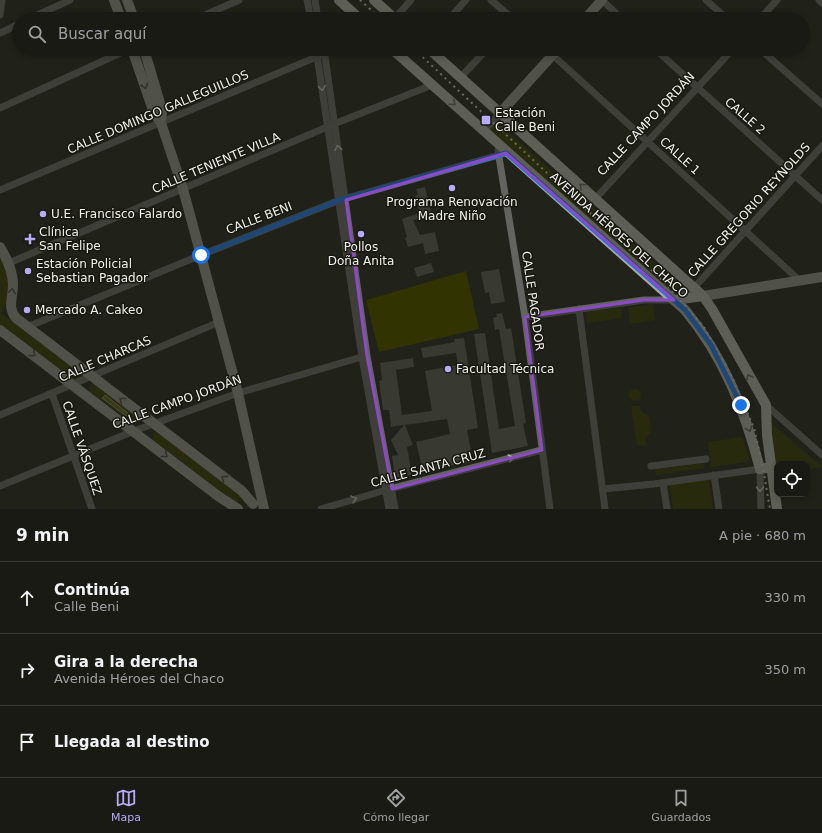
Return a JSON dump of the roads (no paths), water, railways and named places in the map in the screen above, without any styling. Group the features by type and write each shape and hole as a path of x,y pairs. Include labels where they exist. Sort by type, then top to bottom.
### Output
{"main road":[{"path":"114,0 118,12"},
{"path":"127,0 131,12"},
{"path":"339,0 352,12"},
{"path":"374,0 387,12"},
{"path":"591,12 602,0"},
{"path":"134,56 154,113 161,122 183,190 201,255 238,393 260,491 256,507"},
{"path":"146,56 162,110 161,122"},
{"name":"AVENIDA HÉROES DEL CHACO","path":"400,56 498,144 503,154 674,300 696,324 711,345 728,376 746,420 760,469"},
{"name":"AVENIDA HÉROES DEL CHACO","path":"437,56 501,112 693,289 703,296 720,322 766,405 767,435 777,509"},
{"path":"501,112 548,56"},
{"path":"0,247 10,263 13,284 10,309 16,318 242,491 256,507"},
{"path":"674,300 822,277"},
{"path":"1,330 218,496 238,509"},
{"path":"760,469 772,467"}],"street":[{"path":"0,15 2,0"},
{"path":"44,12 70,0"},
{"path":"212,12 239,0"},
{"path":"308,0 310,12"},
{"path":"315,0 317,12"},
{"path":"401,12 411,0"},
{"path":"455,12 466,0"},
{"path":"491,0 505,12"},
{"path":"602,0 615,12"},
{"path":"706,0 719,12"},
{"path":"766,12 777,0"},
{"path":"819,0 822,3"},
{"path":"0,33 12,27"},
{"path":"0,108 114,56"},
{"path":"324,56 331,126"},
{"path":"461,77 480,56"},
{"name":"CALLE 1","path":"557,56 648,142 799,280"},
{"name":"CALLE 2","path":"662,56 796,175 822,200"},
{"name":"CALLE CAMPO JORDÁN","path":"595,199 726,56"},
{"path":"768,56 822,104"},
{"path":"317,57 331,126 343,200 365,357 389,489 395,509"},
{"name":"CALLE DOMINGO GALLEGUILLOS","path":"0,190 317,57"},
{"name":"CALLE TENIENTE VILLA","path":"10,263 331,126 432,85"},
{"path":"484,131 501,112"},
{"name":"CALLE GREGORIO REYNOLDS","path":"674,300 693,289 822,146"},
{"name":"CALLE BENI","path":"27,327 201,255 343,200 503,154"},
{"name":"CALLE PAGADOR","path":"503,154 550,509"},
{"path":"524,317 644,300 674,300"},
{"path":"579,310 605,509"},
{"name":"CALLE CHARCAS","path":"0,415 74,385 91,376 219,322"},
{"name":"CALLE CAMPO JORDÁN","path":"0,486 134,431 238,393 365,357"},
{"name":"CALLE VÁSQUEZ","path":"52,394 92,509"},
{"path":"766,405 822,455"},
{"name":"CALLE SANTA CRUZ","path":"321,509 389,489 542,450"},
{"path":"651,466 706,459"},
{"path":"603,489 663,483 760,469"},
{"name":"AVENIDA HÉROES DEL CHACO","path":"760,469 761,509"},
{"path":"714,476 719,509"},
{"path":"663,483 667,509"},
{"path":"389,489 389,509"}],"railway":[{"path":"360,0 373,12"},
{"path":"422,56 663,281 704,327 732,377 754,428 770,509"}],"place":[{"name":"Estación Calle Beni","path":"486,120"},
{"name":"Programa Renovación Madre Niño","path":"452,188"},
{"name":"U.E. Francisco Falardo","path":"43,214"},
{"name":"Pollos Doña Anita","path":"361,234"},
{"name":"Clínica San Felipe","path":"30,239"},
{"name":"Estación Policial Sebastian Pagador","path":"28,271"},
{"name":"Mercado A. Cakeo","path":"27,310"},
{"name":"Facultad Técnica","path":"448,369"}]}
